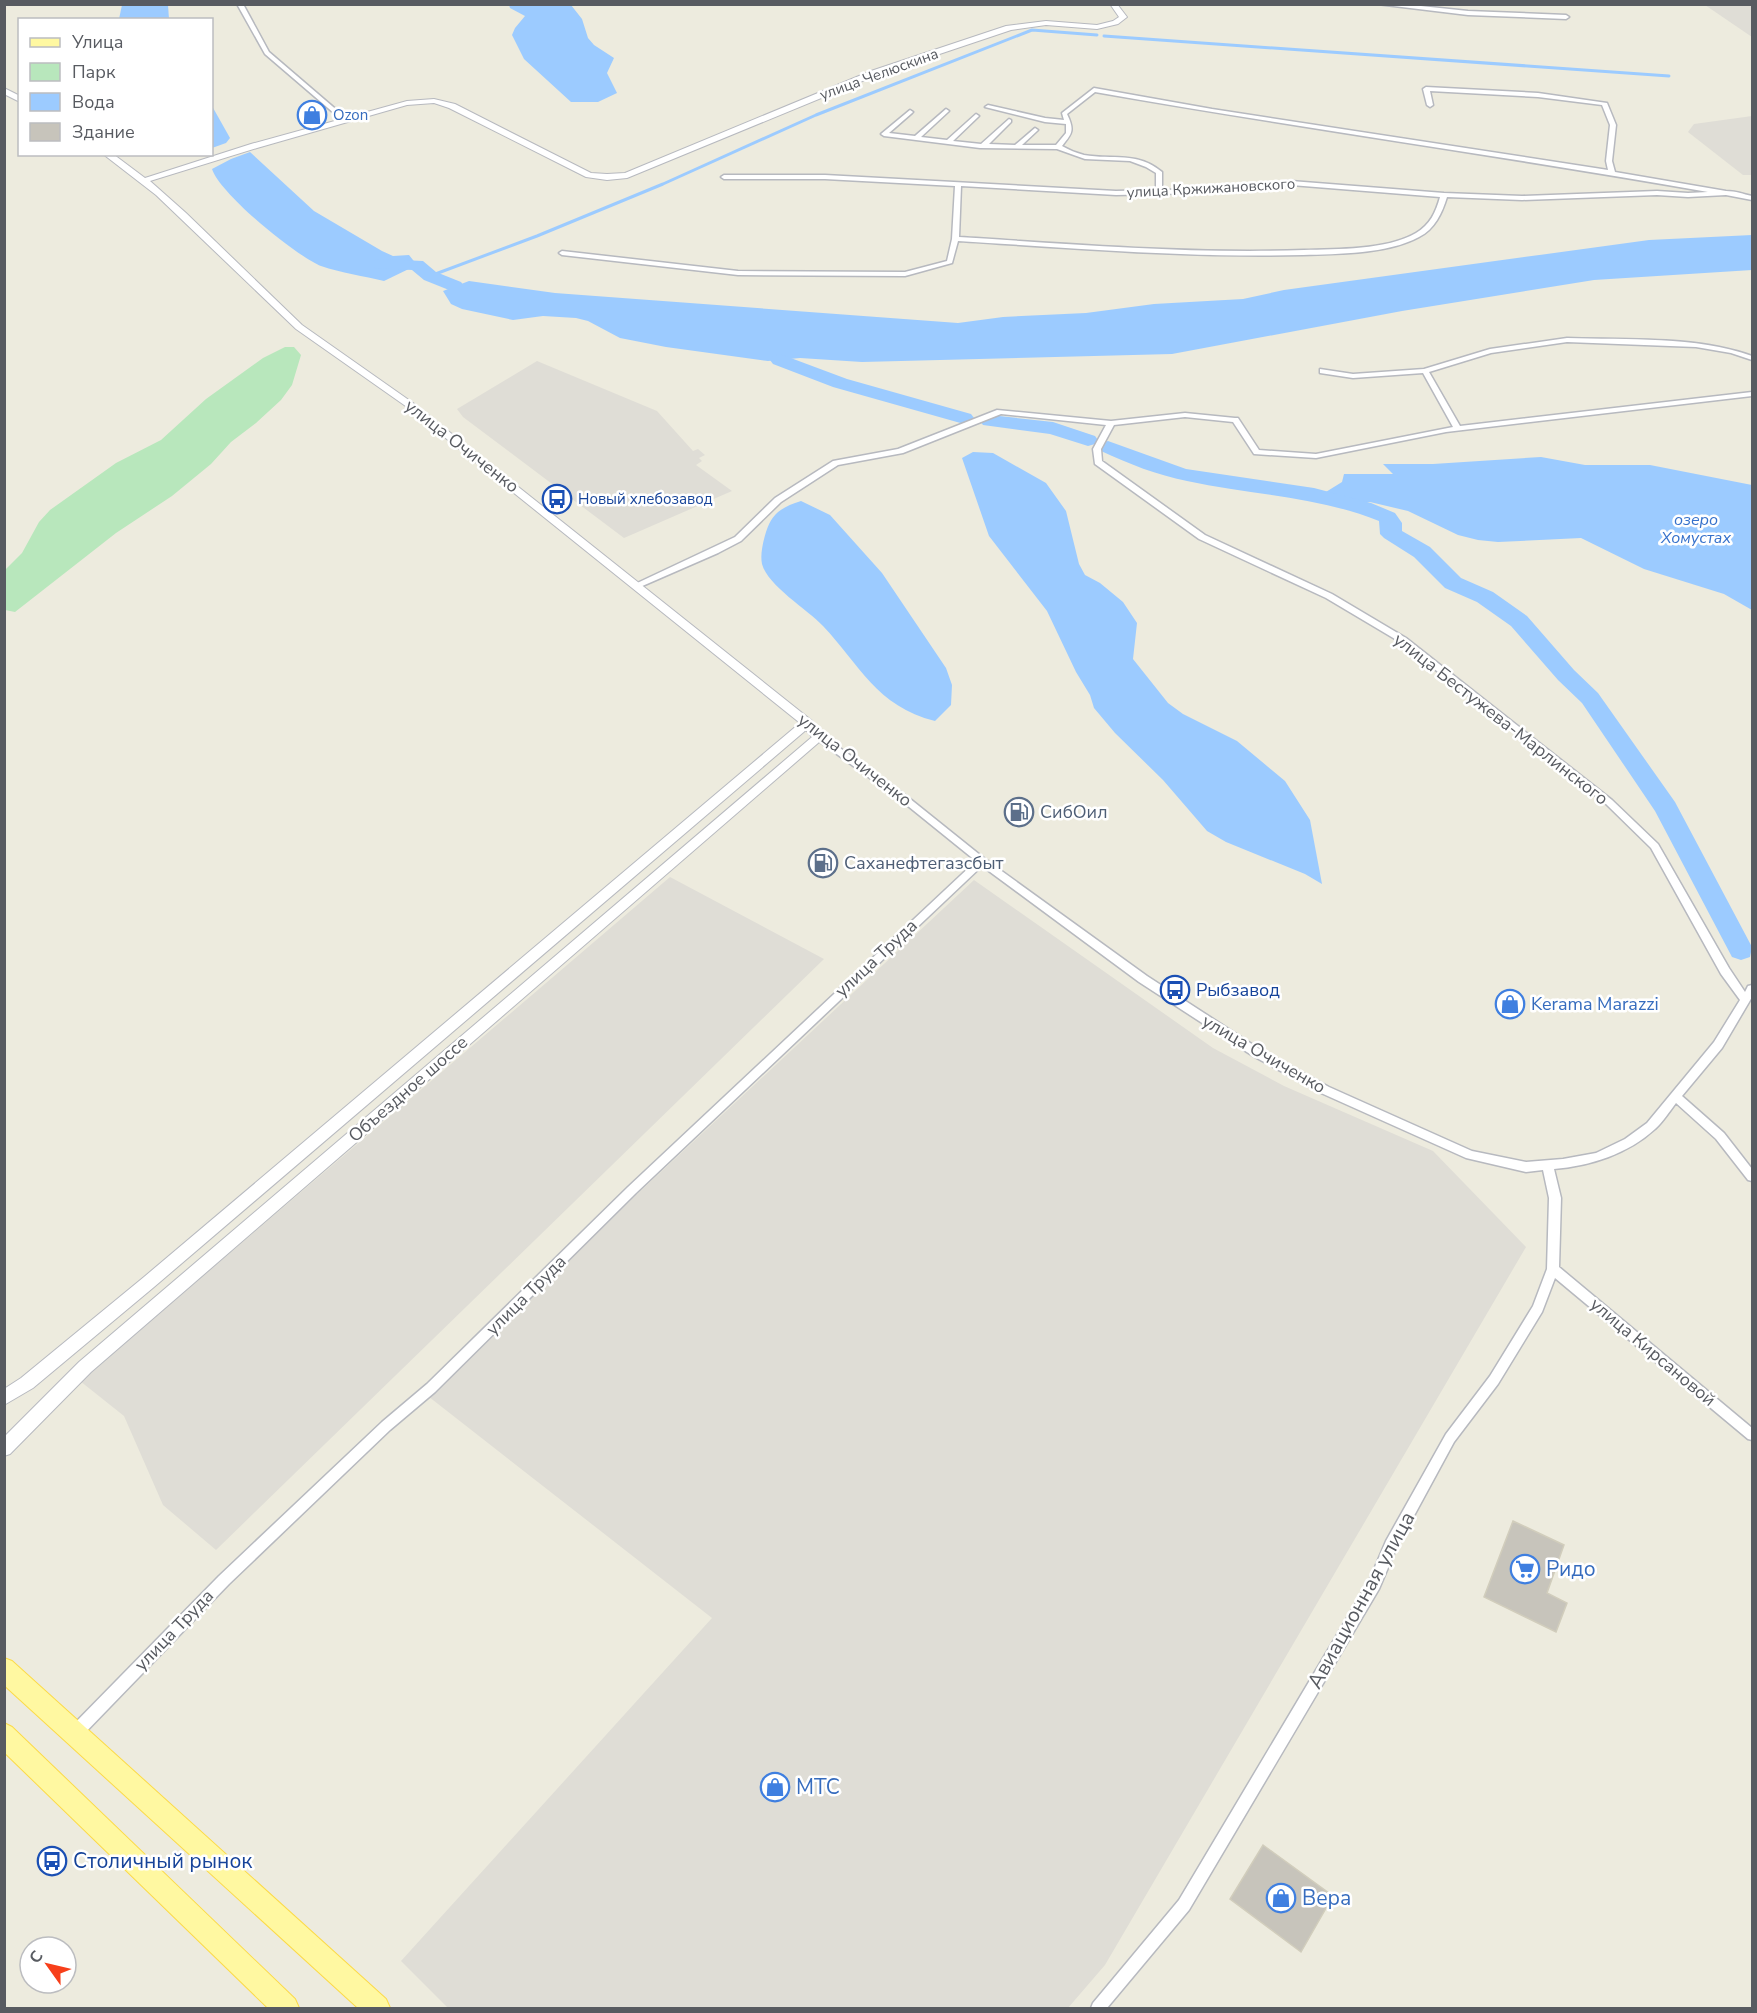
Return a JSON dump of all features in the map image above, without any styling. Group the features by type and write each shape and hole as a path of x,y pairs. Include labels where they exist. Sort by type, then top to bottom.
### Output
{"main road":[{"path":"4,1669 377,2008"},
{"path":"4,1735 286,2008"}],"street":[{"path":"240,4 267,53 344,119"},
{"name":"улица Челюскина","path":"344,119 406,103 435,101 452,106 589,174 607,177 627,175 874,73 1009,28 1032,24 1094,26 1118,23 1124,17 1113,4"},
{"path":"1380,4 1468,13 1566,17"},
{"path":"1430,105 1426,89 1568,97 1605,104 1613,125 1609,161 1612,172"},
{"path":"4,90 18,99"},
{"name":"улица Кржижановского","path":"1068,122 1064,114 1094,90 1212,111 1612,172 1752,198"},
{"path":"988,107 1045,120 1068,122 1069,133 1058,147"},
{"path":"916,138 946,111"},
{"path":"910,112 884,134 984,145 1058,147 1085,157 1116,157 1143,161 1159,172 1159,192"},
{"path":"948,142 976,116"},
{"path":"146,180 344,119"},
{"path":"984,145 1009,121"},
{"path":"1018,145 1035,130"},
{"name":"улица Очиченко","path":"110,156 146,180 180,210 299,327 402,399 637,585 807,723 819,736 906,800 982,861 1143,979 1257,1053 1381,1116 1470,1155 1510,1165 1548,1166 1598,1157 1629,1142 1651,1125 1675,1096"},
{"name":"улица Кржижановского","path":"724,177 825,177 1116,193 1204,191 1291,183 1444,195 1548,198 1657,193 1688,195 1734,193"},
{"path":"562,253 738,273 905,274 950,262 955,239 958,185"},
{"path":"955,239 1253,255 1348,250 1384,245 1417,235 1438,219 1444,195"},
{"path":"1323,371 1353,376 1425,371 1490,351 1567,340 1696,345 1732,351 1752,358"},
{"path":"1425,371 1457,428"},
{"path":"637,585 738,539 778,500 837,463 900,451 1000,412 1111,423 1185,415 1235,420 1257,452 1316,456 1457,428 1752,394"},
{"name":"улица Бестужева-Марлинского","path":"1111,423 1096,449 1098,462 1202,537 1329,597 1403,639 1609,802 1655,846 1725,971 1745,1000"},
{"name":"Объездное шоссе","path":"4,1398 27,1383 149,1282 807,723"},
{"name":"Объездное шоссе","path":"4,1449 63,1386 819,736"},
{"name":"улица Труда","path":"74,1734 224,1580 386,1426 431,1388 632,1190 982,861"},
{"path":"1752,989 1718,1045 1675,1096 1720,1136 1752,1177"},
{"name":"Авиационная улица","path":"1098,2008 1184,1905 1374,1585 1391,1545 1449,1438 1494,1380 1527,1328 1553,1269 1555,1198 1548,1166"},
{"name":"улица Кирсановой","path":"1553,1269 1752,1435"}],"shaded area":[{"path":"1705,5 1752,5 1752,37"},
{"path":"1752,116 1752,175 1743,175 1688,132 1694,124"},
{"path":"537,361 657,411 693,451 698,449 705,455 699,458 702,461 696,465 732,491 624,538 463,417 457,409"},
{"path":"670,877 824,959 216,1550 163,1505 124,1416 80,1381"},
{"path":"974,880 1213,1048 1284,1086 1433,1151 1526,1247 1105,1965 1068,2008 448,2008 401,1961 712,1618 424,1393"}],"green space":[{"path":"285,347 294,347 301,355 292,385 281,400 172,496 116,533 15,612 5,610 5,570 22,553 39,522 50,510 116,463 161,440 206,399 263,358"}],"water":[{"path":"122,5 168,5 169,18 119,18"},
{"path":"509,5 571,5 582,19 588,38 594,45 614,58 607,73 617,93 598,102 571,102 524,59 512,35 525,16 510,8"},
{"path":"213,108 230,138 226,143 213,148"},
{"path":"250,152 314,211 382,251 393,256 409,255 417,265 384,281 344,273 309,260 278,238 243,208 218,180 212,169"},
{"path":"1752,235 1752,270 1594,280 1402,311 1172,354 862,362 800,358 768,361 666,347 620,338 588,321 576,318 543,316 513,320 462,309 451,304 443,291 469,281 555,293 958,323 1003,317 1086,313 1154,304 1243,299 1284,290 1649,240"},
{"path":"973,452 993,453 1046,483 1066,511 1079,564 1085,575 1100,583 1123,602 1137,623 1133,659 1168,703 1183,714 1237,741 1285,781 1310,820 1322,884 1305,874 1226,842 1207,831 1163,780 1115,733 1094,708 1090,695 1076,672 1047,611 989,536 962,458"},
{"name":"озеро Хомустах","path":"1541,457 1585,465 1650,465 1752,485 1752,610 1724,594 1644,569 1581,538 1498,542 1478,540 1458,535 1408,511 1370,502 1336,503 1321,495 1342,482 1344,474 1393,474 1383,464 1433,464"},
{"path":"801,501 830,515 882,573 946,668 952,685 951,705 935,721 915,714 883,695 823,626 780,589 766,572 762,564 762,552 768,525 779,512"}],"building":[{"name":"Ридо","path":"1513,1521 1564,1545 1547,1593 1567,1603 1556,1632 1484,1597"},
{"name":"Вера","path":"1263,1845 1333,1896 1301,1952 1230,1899"}],"waterway":[{"path":"430,276 537,236 663,184 816,115 1032,30 1097,35"},
{"path":"1104,36 1669,76"},
{"path":"381,264 417,265 430,276 455,286"},
{"path":"780,360 840,383 964,418"},
{"path":"990,421 1053,428 1088,440"},
{"path":"1108,447 1176,473 1339,500 1388,517 1391,523 1391,534 1422,552 1453,583 1485,597 1519,621 1566,675 1590,698 1666,808 1741,950"}],"place":[{"name":"Ozon","path":"312,115"},
{"name":"Новый хлебозавод","path":"557,499"},
{"name":"СибОил","path":"1019,812"},
{"name":"Саханефтегазсбыт","path":"823,863"},
{"name":"Рыбзавод","path":"1175,990"},
{"name":"Kerama Marazzi","path":"1510,1004"},
{"name":"Ридо","path":"1525,1569"},
{"name":"МТС","path":"775,1787"},
{"name":"Столичный рынок","path":"52,1861"},
{"name":"Вера","path":"1281,1898"}]}
